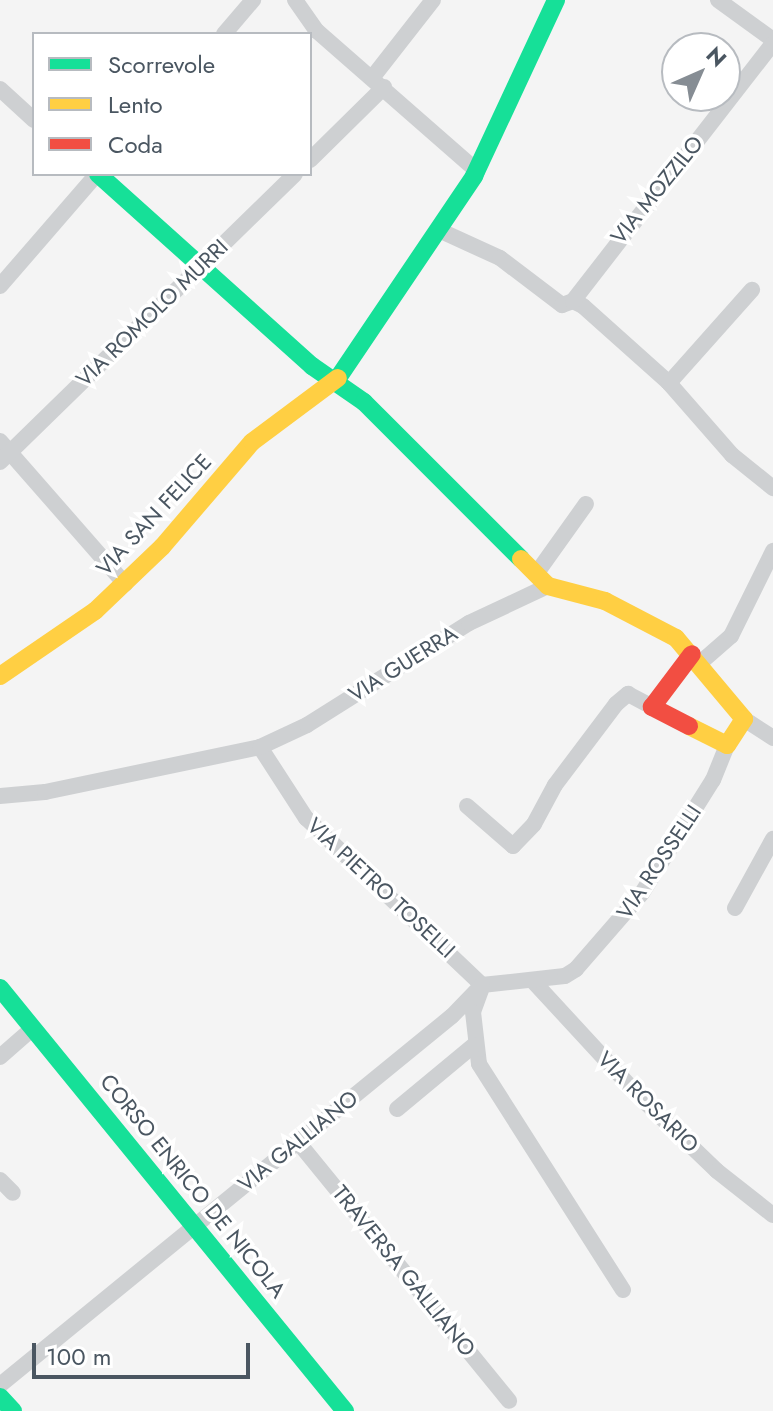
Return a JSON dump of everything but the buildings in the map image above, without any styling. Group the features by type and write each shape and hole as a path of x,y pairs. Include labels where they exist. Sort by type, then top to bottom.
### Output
{"street":[{"path":"226,32 253,0"},
{"path":"295,0 317,31 477,171"},
{"path":"312,158 378,83 433,0"},
{"name":"VIA SAN FELICE","path":"0,676 125,584 252,442 336,379 441,231 477,171 556,0"},
{"path":"718,0 773,41"},
{"name":"VIA MOZZILO","path":"573,301 773,41"},
{"path":"0,89 32,118"},
{"path":"0,286 96,176"},
{"path":"100,176 312,366 336,379 542,580 567,587 663,628 696,659 744,719 773,738"},
{"name":"VIA ROMOLO MURRI","path":"3,452 203,266 293,176"},
{"path":"441,231 500,258 562,305 573,301 669,383 732,455 773,488"},
{"path":"669,383 752,290"},
{"path":"3,452 125,584"},
{"path":"542,580 586,504"},
{"path":"652,707 696,659 731,636 773,551"},
{"name":"VIA GUERRA","path":"0,796 45,792 260,747 307,725 542,580"},
{"path":"467,806 513,846 534,824 555,785 616,704 628,694 727,745 744,719"},
{"name":"VIA ROSSELLI","path":"482,985 565,976 609,933 642,893 713,780 727,745"},
{"name":"VIA PIETRO TOSELLI","path":"260,747 306,818 482,985"},
{"path":"735,908 773,839"},
{"name":"VIA ROSARIO","path":"532,980 642,1099 717,1171 773,1215"},
{"path":"482,985 473,1012 474,1045 479,1064 549,1180 623,1290"},
{"name":"VIA GALLIANO","path":"0,1385 298,1142 482,985"},
{"name":"CORSO ENRICO DE NICOLA","path":"0,988 345,1411"},
{"path":"0,1057 33,1028"},
{"path":"397,1109 474,1045"},
{"name":"TRAVERSA GALLIANO","path":"298,1142 509,1401"},
{"path":"0,1180 13,1193"},
{"path":"0,1397 13,1411"}],"traffic: fast":[{"path":"338,378 474,176 556,0"},
{"path":"100,176 312,366 364,402 521,559"},
{"path":"0,988 345,1411"},
{"path":"0,1397 13,1411"}],"traffic: slow":[{"path":"0,676 95,611 162,547 252,442 338,378"},
{"path":"521,559 548,586 605,601 676,638 744,719 727,745 689,726"}],"traffic: jam":[{"path":"689,726 652,707 692,654"}]}
